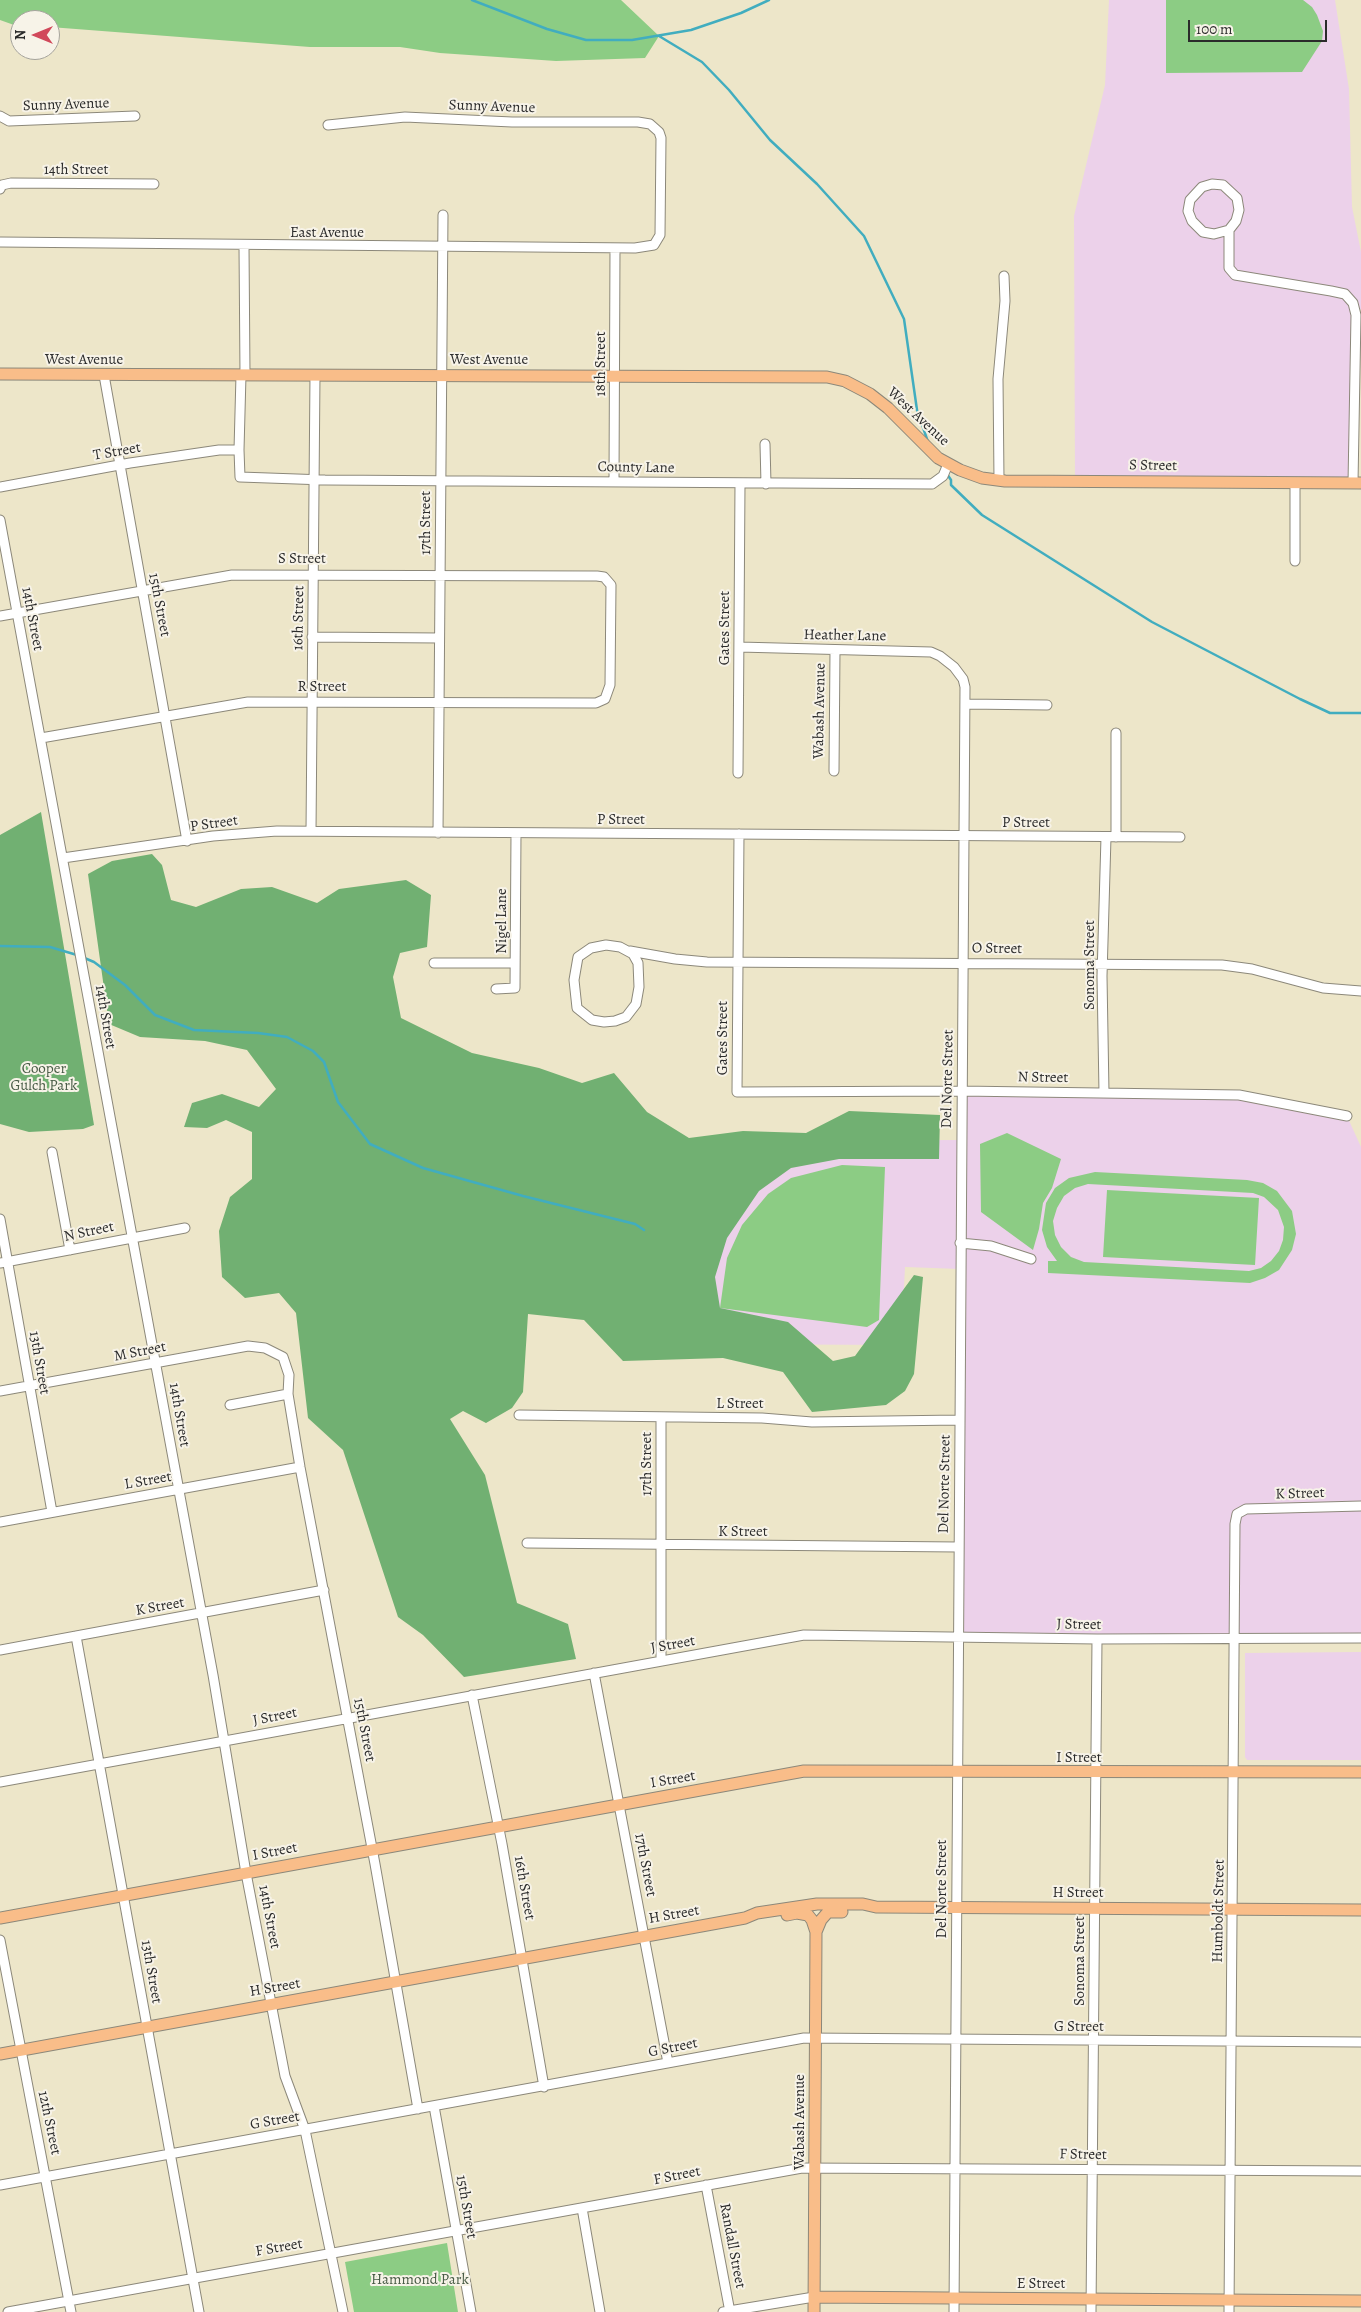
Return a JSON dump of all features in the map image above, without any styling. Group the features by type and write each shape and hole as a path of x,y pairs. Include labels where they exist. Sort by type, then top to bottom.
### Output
{"main road":[{"name":"West Avenue","path":"0,374 827,377 860,389 876,399 928,449 948,464"},
{"name":"S Street","path":"948,464 976,476 1000,480 1357,483"},
{"name":"I Street","path":"0,1918 804,1771 1096,1774 1361,1772"},
{"name":"H Street","path":"0,2054 522,1957 745,1918 757,1913 817,1904 956,1908 1361,1910"},
{"path":"816,1932 821,1920 828,1912 862,1912 876,1907"},
{"path":"745,1918 759,1920 797,1913 808,1915 816,1932"},
{"name":"Wabash Avenue","path":"814,2312 816,1932"},
{"name":"E Street","path":"814,2297 1361,2301"}],"street":[{"name":"Sunny Avenue","path":"0,116 9,121 135,116"},
{"name":"Sunny Avenue","path":"328,124 405,117 512,122 638,122 654,127 661,138 662,145 662,227 658,241 654,245"},
{"name":"14th Street","path":"0,189 2,185 11,183 154,184"},
{"path":"1228,230 1214,234 1203,232 1192,221 1188,211 1190,200 1202,187 1212,184 1223,185 1237,198 1239,210 1236,221 1228,230 1228,268 1236,275 1345,294 1353,303 1356,315 1357,483"},
{"name":"17th Street","path":"438,832 440,481 443,375 442,215"},
{"name":"East Avenue","path":"0,242 244,246 615,248 654,245"},
{"path":"244,246 240,477 314,480"},
{"name":"18th Street","path":"614,481 615,248"},
{"path":"1000,480 998,379 1004,311 1004,276"},
{"name":"15th Street","path":"104,375 187,841"},
{"name":"16th Street","path":"311,832 315,375"},
{"path":"765,444 766,484"},
{"name":"T Street","path":"0,486 202,451 239,450"},
{"name":"County Lane","path":"314,480 932,484 943,476 948,464"},
{"path":"1295,483 1295,561"},
{"name":"Gates Street","path":"738,773 740,484"},
{"name":"14th Street","path":"0,520 202,1614 246,1873 285,2076 305,2130 343,2312"},
{"name":"S Street","path":"0,616 232,574 597,576 607,579 611,585 610,685 605,699"},
{"path":"312,637 439,638"},
{"name":"Heather Lane","path":"739,647 920,651 931,652 949,661"},
{"name":"Wabash Avenue","path":"834,771 835,650"},
{"name":"Del Norte Street","path":"949,661 963,678 966,704 961,1091 954,2312"},
{"name":"R Street","path":"41,738 237,703 313,701 591,704 605,699"},
{"path":"966,704 1047,705"},
{"name":"Sonoma Street","path":"1104,1093 1102,964 1116,733"},
{"name":"P Street","path":"63,858 243,833 438,832 1180,837"},
{"name":"Nigel Lane","path":"496,989 515,988 516,833"},
{"name":"Gates Street","path":"737,1092 739,834"},
{"path":"606,945 630,951 636,958 639,970 638,993 632,1010 626,1016 615,1021 598,1021 587,1017 577,1008 575,1001 574,980 578,957 591,948 606,945"},
{"name":"O Street","path":"630,951 687,960 737,962 963,962 1231,966 1252,969 1323,988 1361,991"},
{"path":"434,963 515,963"},
{"name":"N Street","path":"737,1092 961,1091 1239,1095 1346,1116"},
{"path":"52,1152 70,1250"},
{"name":"13th Street","path":"0,1219 4,1262 30,1386 52,1512"},
{"name":"N Street","path":"4,1262 184,1228"},
{"path":"960,1243 990,1246 1031,1259"},
{"name":"M Street","path":"0,1391 248,1346 265,1348 283,1357"},
{"name":"15th Street","path":"283,1357 289,1374 288,1394 300,1467 372,1849 418,2109"},
{"path":"230,1405 288,1394"},
{"name":"L Street","path":"519,1415 786,1418 812,1422 959,1420"},
{"name":"17th Street","path":"661,1417 661,1661"},
{"name":"L Street","path":"0,1522 300,1467"},
{"name":"K Street","path":"1240,1511 1246,1509 1361,1506"},
{"name":"Humboldt Street","path":"1230,2312 1235,1524 1237,1514 1240,1511"},
{"name":"K Street","path":"527,1543 958,1547"},
{"name":"K Street","path":"0,1650 324,1590"},
{"name":"J Street","path":"0,1782 347,1717 804,1635 1235,1640 1361,1638"},
{"name":"13th Street","path":"76,1636 199,2312"},
{"name":"Sonoma Street","path":"1092,2312 1097,1639"},
{"name":"17th Street","path":"594,1673 668,2063"},
{"name":"16th Street","path":"472,1695 498,1826 544,2087"},
{"name":"12th Street","path":"0,1940 71,2312"},
{"name":"G Street","path":"0,2185 804,2038 1361,2042"},
{"name":"15th Street","path":"434,2106 471,2312"},
{"name":"F Street","path":"8,2312 802,2168 1361,2171"},
{"name":"Randall Street","path":"706,2185 728,2312"},
{"path":"582,2208 600,2312"},
{"name":"E Street","path":"728,2312 814,2297"}],"shaded area":[{"path":"1109,0 1335,0 1349,89 1352,207 1361,252 1361,309 1356,315 1353,483 1075,480 1074,216 1105,85"},
{"path":"961,1091 1239,1095 1347,1116 1361,1147 1361,1638 957,1637 960,1269 905,1267 901,1345 695,1344 694,1141 961,1140"},
{"path":"1361,1652 1361,1760 1247,1760 1245,1757 1245,1653"}],"green space":[{"path":"0,0 621,0 659,36 645,58 556,61 440,53 400,47 310,47 60,28 60,10 10,10 10,24 0,20"},
{"path":"1166,0 1303,0 1312,7 1317,15 1323,31 1322,41 1302,72 1166,73"},
{"name":"Cooper Gulch Park","path":"41,812 94,1125 83,1129 29,1132 0,1124 0,835"},
{"path":"152,854 162,865 171,900 196,907 241,889 272,887 317,903 339,889 406,880 431,895 427,947 400,953 393,977 401,1018 472,1053 539,1068 582,1083 614,1073 647,1112 689,1138 743,1131 806,1133 849,1111 940,1115 939,1159 839,1159 791,1168 759,1191 727,1238 715,1277 720,1308 788,1322 833,1361 855,1356 914,1275 923,1277 914,1374 905,1391 886,1405 812,1412 783,1372 723,1358 623,1361 584,1320 528,1314 523,1392 512,1408 486,1423 463,1411 450,1419 485,1475 517,1603 568,1624 576,1659 464,1677 423,1635 398,1617 343,1450 308,1418 296,1313 279,1293 245,1298 222,1277 219,1231 230,1197 252,1179 252,1132 226,1120 207,1128 184,1127 192,1103 222,1094 259,1107 276,1089 247,1050 205,1041 140,1037 109,1024 88,874 112,861"},
{"path":"1007,1133 1061,1159 1052,1188 1043,1203 1033,1250 981,1212 980,1144"},
{"path":"842,1165 885,1167 879,1320 867,1327 720,1308 727,1258 742,1225 768,1194 791,1178"},
{"path":"1095,1172 1247,1180 1263,1183 1277,1191 1292,1211 1296,1234 1292,1250 1279,1270 1265,1278 1250,1283 1048,1273 1048,1261 1057,1261 1047,1247 1042,1230 1046,1203 1055,1188 1069,1178","holes":["1088,1184 1253,1193 1264,1197 1278,1210 1284,1227 1283,1240 1279,1251 1271,1261 1261,1268 1249,1271 1084,1262 1071,1257 1061,1247 1055,1235 1053,1221 1057,1208 1064,1196 1075,1188"]},
{"path":"1107,1190 1259,1198 1255,1265 1103,1257"},
{"name":"Hammond Park","path":"447,2243 458,2312 354,2312 345,2262"}],"waterway":[{"path":"472,0 547,29 586,40 632,40 691,30 741,13 769,0"},
{"path":"659,36 702,62 729,90 770,140 817,184 864,236 904,319 917,410 928,442"},
{"path":"947,474 951,480 951,485 982,515 1152,622 1330,713 1361,713"},
{"path":"0,946 50,947 77,955"},
{"path":"82,957 94,962 125,985 155,1015 194,1030 258,1033 287,1037 313,1051 324,1062 338,1102 370,1144 423,1168 523,1196 635,1224 644,1230"}]}
